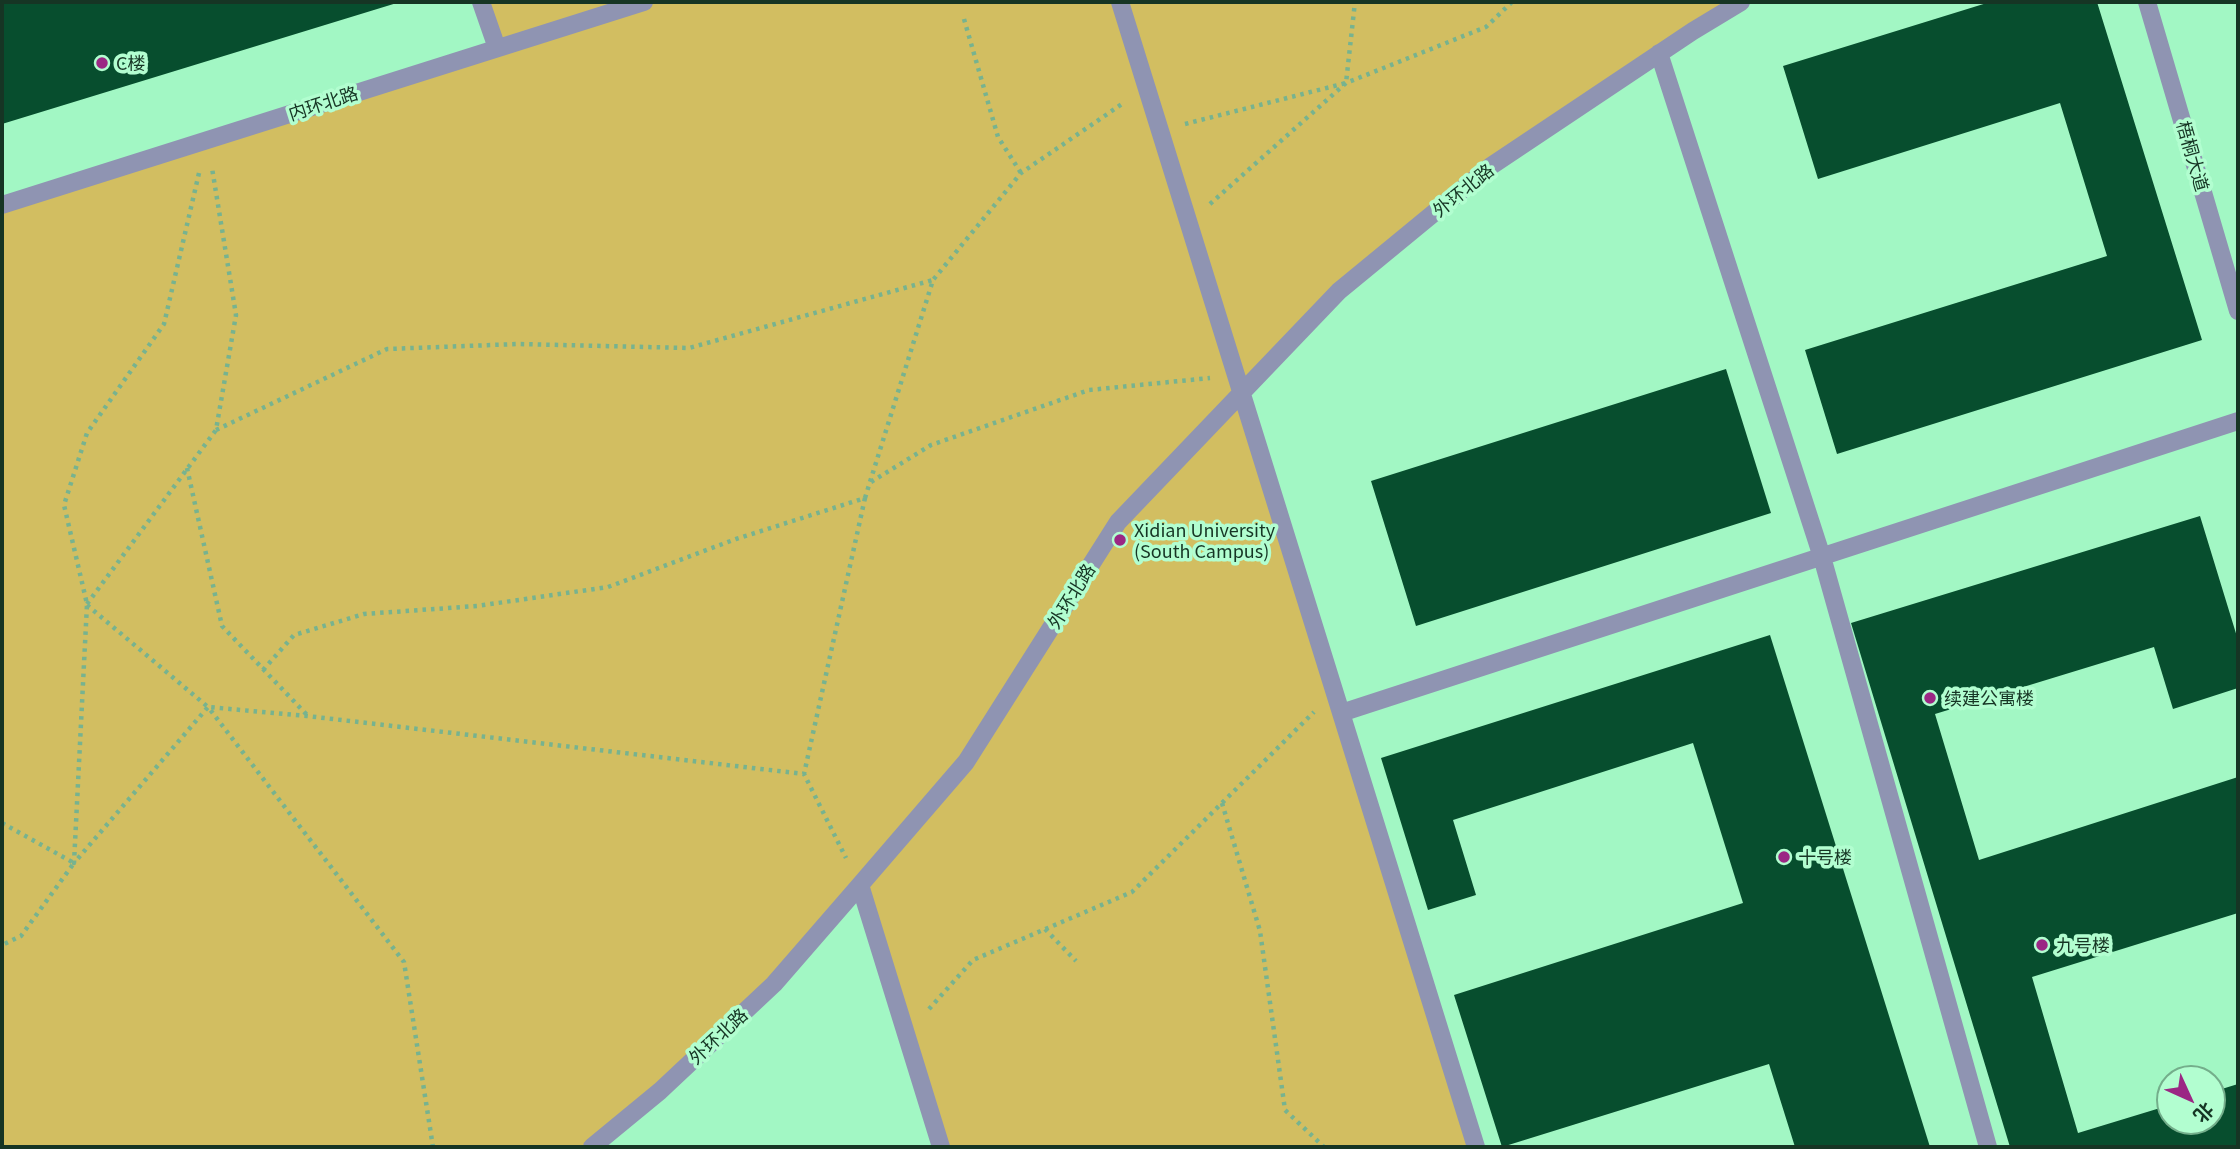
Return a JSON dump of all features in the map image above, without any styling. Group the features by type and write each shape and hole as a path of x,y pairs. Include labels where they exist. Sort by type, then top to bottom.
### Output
{"lane":[{"path":"481,2 497,48"},
{"name":"内环北路","path":"2,205 643,2"},
{"path":"1120,2 1476,1147"},
{"name":"外环北路","path":"592,1147 660,1091 774,984 860,886 966,762 1118,522 1349,282 1491,166 1659,53 1741,2"},
{"name":"梧桐大道","path":"2147,2 2238,311"},
{"path":"1659,53 1822,557 1988,1147"},
{"path":"1341,713 2238,421"},
{"path":"860,886 941,1147"}],"path":[{"path":"1189,223 1346,83 1355,2"},
{"path":"1160,130 1346,83 1486,27 1512,2"},
{"path":"964,19 998,137 1021,173"},
{"path":"860,886 804,774 865,498 933,280 1021,173 1146,87"},
{"path":"207,141 236,315 216,430"},
{"path":"74,863 87,604 64,505 87,433 164,324 207,141"},
{"path":"87,604 216,430 387,349 518,344 690,348 933,280"},
{"path":"870,482 931,444 1089,390 1235,376"},
{"path":"187,468 222,626 307,716"},
{"path":"263,670 294,635 364,614 477,606 608,587 736,539 865,498"},
{"path":"87,604 208,707 404,962 433,1147"},
{"path":"906,1034 973,960 1132,892 1334,692"},
{"path":"208,707 307,716 804,774"},
{"path":"2,945 20,936 74,863 208,707"},
{"path":"1222,803 1260,931 1285,1110 1324,1147"},
{"path":"2,823 74,863"},
{"path":"1045,929 1076,961"}],"shaded area":[{"name":"Xidian University (South Campus)","path":"2,2 2238,2 2238,1147 2,1147"},
{"path":"481,2 644,2 497,48"},
{"path":"649,2 1741,2 1491,166 1339,291 1241,396 1475,1147 941,1147 861,886 774,984 592,1147 2,1147 2,207"}],"building":[{"name":"C楼","path":"2,2 400,2 2,124"},
{"path":"1990,2 2097,2 2202,340 1837,454 1805,350 2107,256 2060,103 1818,179 1783,66"},
{"path":"1726,369 1771,513 1416,626 1371,481"},
{"path":"2200,516 2238,640 2238,688 2173,709 2154,647 1935,714 1979,860 2238,777 2238,913 2032,977 2078,1133 2156,1109 2156,1135 2226,1135 2226,1088 2238,1084 2238,1147 2010,1147 1851,623"},
{"name":"十号楼","path":"1770,635 1930,1147 1795,1147 1769,1064 1502,1147 1454,995 1743,903 1693,743 1453,820 1476,895 1428,910 1381,758"}],"place":[{"name":"C楼","path":"102,63"},
{"name":"Xidian University (South Campus)","path":"1120,540"},
{"name":"续建公寓楼","path":"1930,698"},
{"name":"十号楼","path":"1784,857"},
{"name":"九号楼","path":"2042,945"}]}
